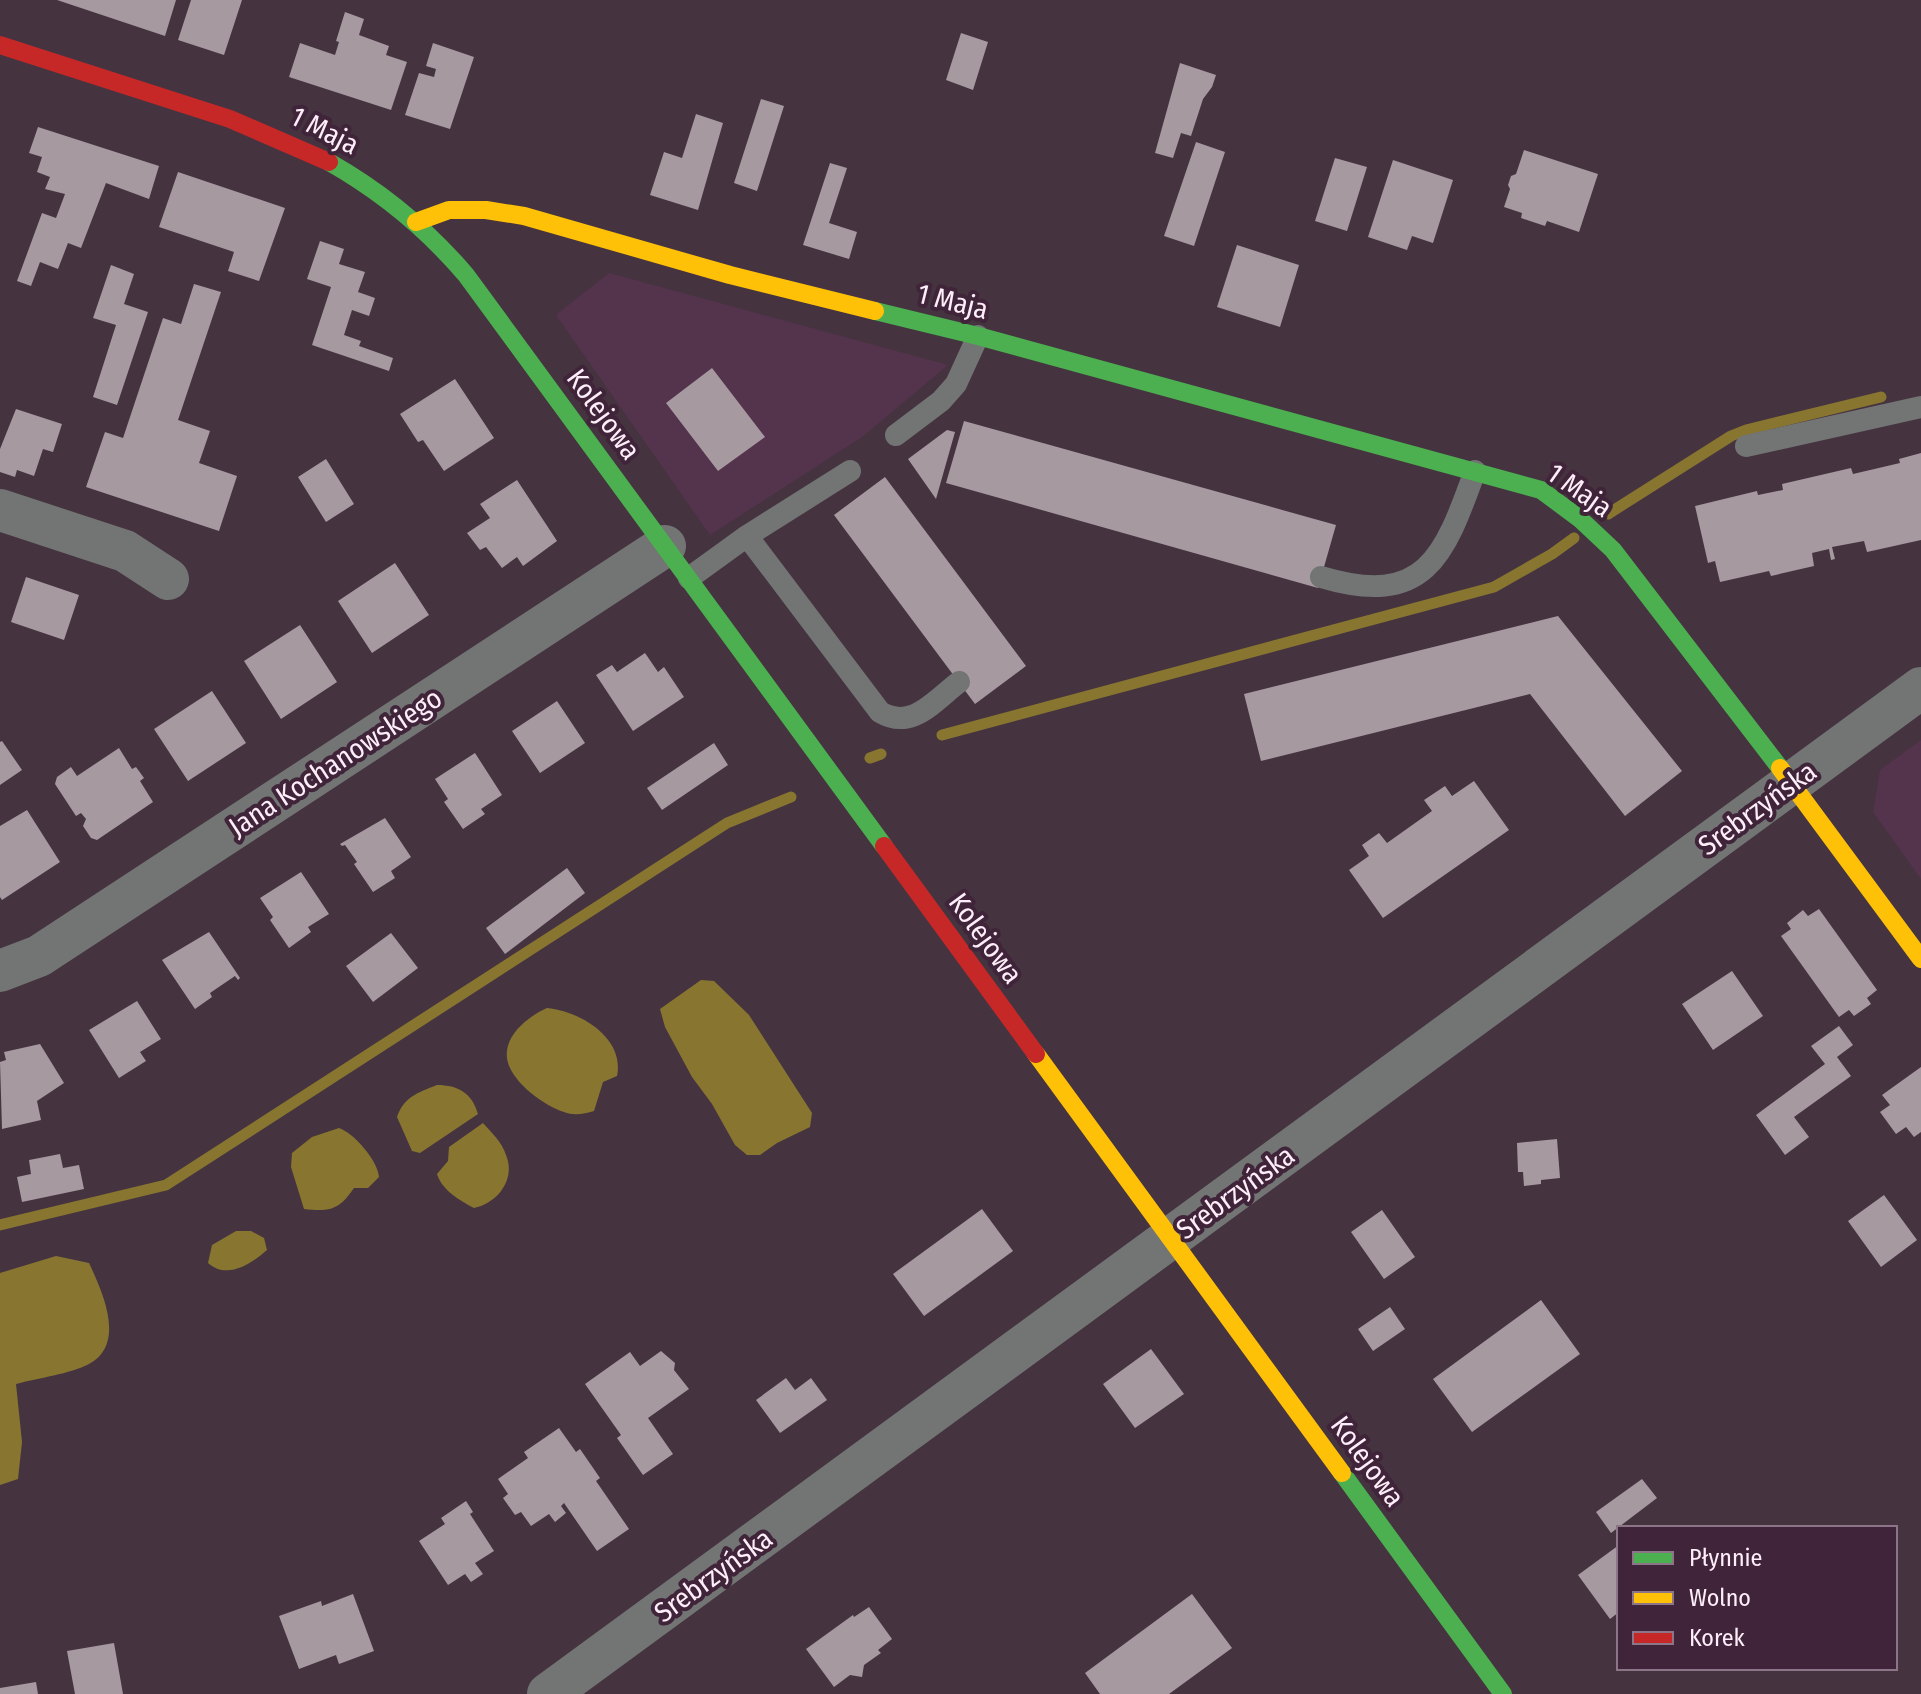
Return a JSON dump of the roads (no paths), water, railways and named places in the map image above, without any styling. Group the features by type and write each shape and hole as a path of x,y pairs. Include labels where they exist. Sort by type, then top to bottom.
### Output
{"street":[{"name":"1 Maja","path":"0,45 270,133 349,172 416,222 449,210 486,210 524,216 730,275 978,336 1541,490 1580,519 1613,550 1921,959"},
{"name":"Kolejowa","path":"416,222 448,254 493,310 1503,1694"},
{"path":"0,510 125,551 168,579"},
{"name":"Jana Kochanowskiego","path":"0,971 39,956 677,562"},
{"name":"Srebrzyńska","path":"548,1694 1921,688"}],"lane":[{"path":"896,435 941,401 956,384 978,336"},
{"path":"1746,446 1921,407"},
{"path":"677,562 747,536 850,471"},
{"path":"1321,577 1348,585 1392,587 1416,577 1436,559 1455,528 1475,471"},
{"path":"747,536 880,712 893,720 904,720 918,714 959,682"}],"waterway":[{"path":"1608,514 1731,436 1881,397"},
{"path":"942,735 1494,587 1574,538"},
{"path":"870,758 881,754"},
{"path":"0,1225 166,1185 727,823 791,797"}]}
